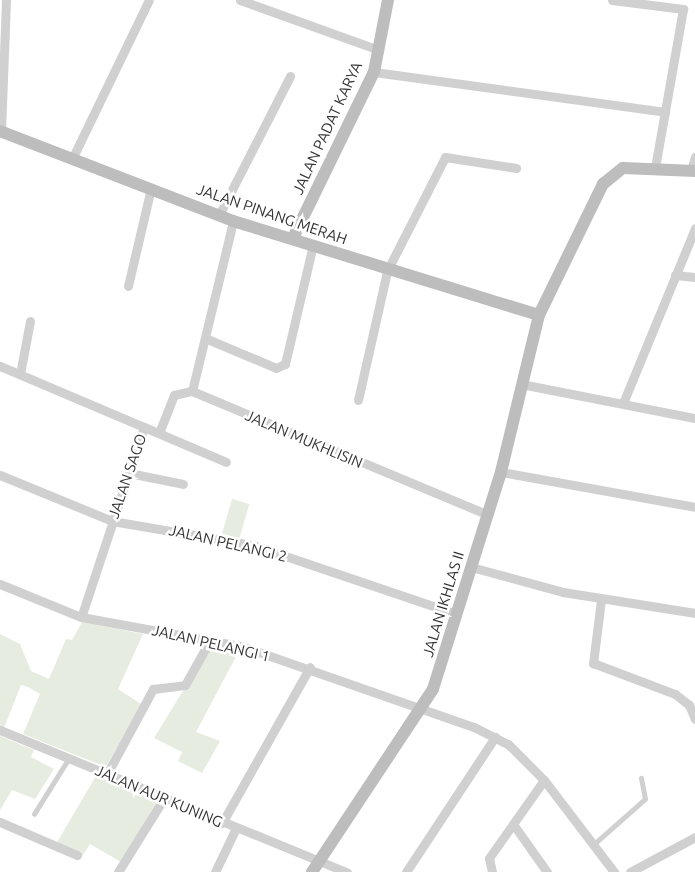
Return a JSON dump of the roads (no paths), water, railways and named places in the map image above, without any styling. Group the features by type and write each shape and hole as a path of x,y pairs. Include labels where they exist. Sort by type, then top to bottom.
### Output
{"street":[{"path":"0,131 6,0"},
{"path":"73,157 149,0"},
{"path":"240,0 379,50"},
{"name":"JALAN PADAT KARYA","path":"293,238 374,72 388,0"},
{"path":"612,0 683,9 655,168"},
{"path":"374,72 665,112"},
{"path":"219,215 290,76"},
{"name":"JALAN PINANG MERAH","path":"0,131 73,157 233,221 293,238 387,271 539,315"},
{"path":"358,400 387,271 444,157 516,168"},
{"path":"693,170 695,157"},
{"name":"JALAN IKHLAS II","path":"312,872 318,860 433,689 502,472 539,315 607,178 623,168 693,170"},
{"path":"128,286 151,188"},
{"path":"159,433 174,395 192,392 233,221"},
{"path":"623,403 695,228"},
{"path":"205,338 276,368 286,364 313,245"},
{"path":"676,275 695,277"},
{"path":"20,374 30,321"},
{"name":"JALAN SAGO","path":"0,366 144,428 81,617"},
{"path":"522,384 695,418"},
{"name":"JALAN MUKHLISIN","path":"192,392 488,515"},
{"path":"144,428 226,462"},
{"path":"502,472 695,507"},
{"path":"129,473 183,484"},
{"name":"JALAN PELANGI 2","path":"0,475 112,520 253,545 456,614"},
{"path":"471,567 601,600 695,613"},
{"name":"JALAN PELANGI 1","path":"0,584 81,617 210,640 310,667 495,737"},
{"path":"601,600 593,663 675,694 689,705 695,719"},
{"path":"107,774 153,689 185,685 210,640"},
{"path":"222,823 310,667"},
{"name":"JALAN AUR KUNING","path":"0,730 222,823 347,872"},
{"path":"406,872 495,737 544,780 614,872"},
{"path":"492,872 489,858 544,780"},
{"path":"118,872 164,798"},
{"path":"0,822 77,855"},
{"path":"513,824 548,872"},
{"path":"215,872 236,828"},
{"path":"630,872 695,837"}],"lane":[{"path":"34,814 69,758"},
{"path":"593,845 644,799 641,778"}]}
